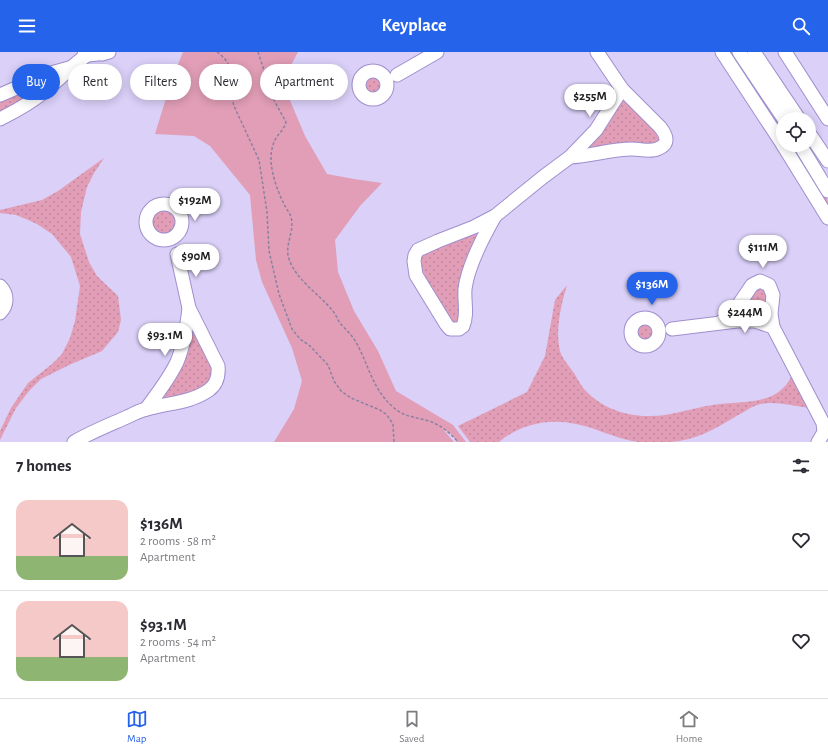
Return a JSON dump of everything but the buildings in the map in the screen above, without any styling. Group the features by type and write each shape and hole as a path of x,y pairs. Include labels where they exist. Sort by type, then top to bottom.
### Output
{"street":[{"path":"396,75 382,96 373,99 364,96 359,88 363,75 372,72 391,76 396,75 437,52"},
{"path":"570,157 632,149 657,150 666,142 666,137 660,127 622,89 597,52"},
{"path":"722,52 776,134"},
{"path":"738,52 779,112"},
{"path":"754,52 794,112"},
{"path":"785,52 828,119"},
{"path":"76,64 94,54"},
{"path":"0,95 51,73 68,68"},
{"path":"0,119 24,106 45,92 68,69"},
{"path":"381,74 386,80 386,88"},
{"path":"495,216 487,230 466,280 466,315 463,326 459,329 450,329 416,275 414,261 418,250 474,228 495,216 570,157 596,130 622,89"},
{"path":"816,143 828,161"},
{"path":"787,152 828,218"},
{"path":"804,152 828,191"},
{"path":"74,442 94,431 146,409 171,404 193,397 210,390 215,384 219,372 218,366 189,308 177,254 177,241 183,222 182,215 174,206 168,204 155,206 150,210 147,216 147,228 150,234 161,240 177,254"},
{"path":"161,240 171,239 179,234"},
{"path":"721,322 733,313 752,286 760,281 769,285 774,295 772,314 773,327 823,423 823,436"},
{"path":"0,286 5,293 6,299 5,305 0,313"},
{"path":"146,409 170,376 177,362 182,346 189,308"},
{"path":"672,329 658,338 651,345 642,346 634,340 631,331 635,323 644,318 653,320 657,324 672,329 704,326 721,322 755,321 773,327"},
{"path":"657,324 660,330 658,338"}],"path":[{"path":"217,52 228,62 234,106 259,160 267,212 269,251 279,294 292,329 300,339 310,346 328,365 334,381 341,391 351,398 380,410 387,415 393,424 394,442"},
{"path":"258,52 263,67 266,86 286,122 277,136 272,147 271,154 279,192 284,205 291,216 292,226 287,247 289,260 300,277 334,311 340,323 354,338 372,380 387,402 401,413 427,420 440,426 452,435 458,442"}],"shaded area":[{"path":"183,52 298,52 292,64 260,64 260,100 290,100 305,136 327,174 382,183 360,206 335,240 338,272 354,311 378,351 396,391 453,425 466,442 457,442 452,435 442,428 454,442 274,442 294,409 302,381 292,348 262,282 256,260 250,195 210,146 194,136 155,134 165,100 191,100 191,64 178,64"},
{"path":"726,52 733,52 776,116 776,127"},
{"path":"369,76 377,76 383,82 383,90 377,96 369,96 363,90 363,82"},
{"path":"12,95 12,100 22,100 0,116 0,100"},
{"path":"626,100 652,124 662,143 589,152 589,148 621,101"},
{"path":"792,152 798,152 828,201 828,212"},
{"path":"104,158 87,187 81,212 80,234 89,262 97,276 118,296 121,320 118,332 102,351 41,379 29,391 16,408 0,440 0,431 11,408 28,383 62,354 70,338 75,321 80,286 71,257 52,234 37,224 16,215 0,213 0,210 42,200 58,191"},
{"path":"165,208 175,212 179,222 175,232 165,236 155,232 151,222 155,212"},
{"path":"479,231 482,233 463,313 458,324 451,323 438,303 420,265 421,257 427,251"},
{"path":"567,285 558,326 560,351 563,358 584,389 597,401 621,412 638,416 656,416 705,406 746,402 767,398 785,387 791,377 809,408 776,403 757,405 722,425 696,437 687,440 668,442 630,441 584,426 566,422 545,422 525,427 499,442 470,442 458,426 527,392 545,356 555,300"},
{"path":"759,286 765,287 770,318 737,316 748,303"},
{"path":"641,322 649,322 655,328 655,336 649,342 641,342 635,336 635,328"},
{"path":"195,334 216,370 211,386 164,400 162,397 191,335"}]}
